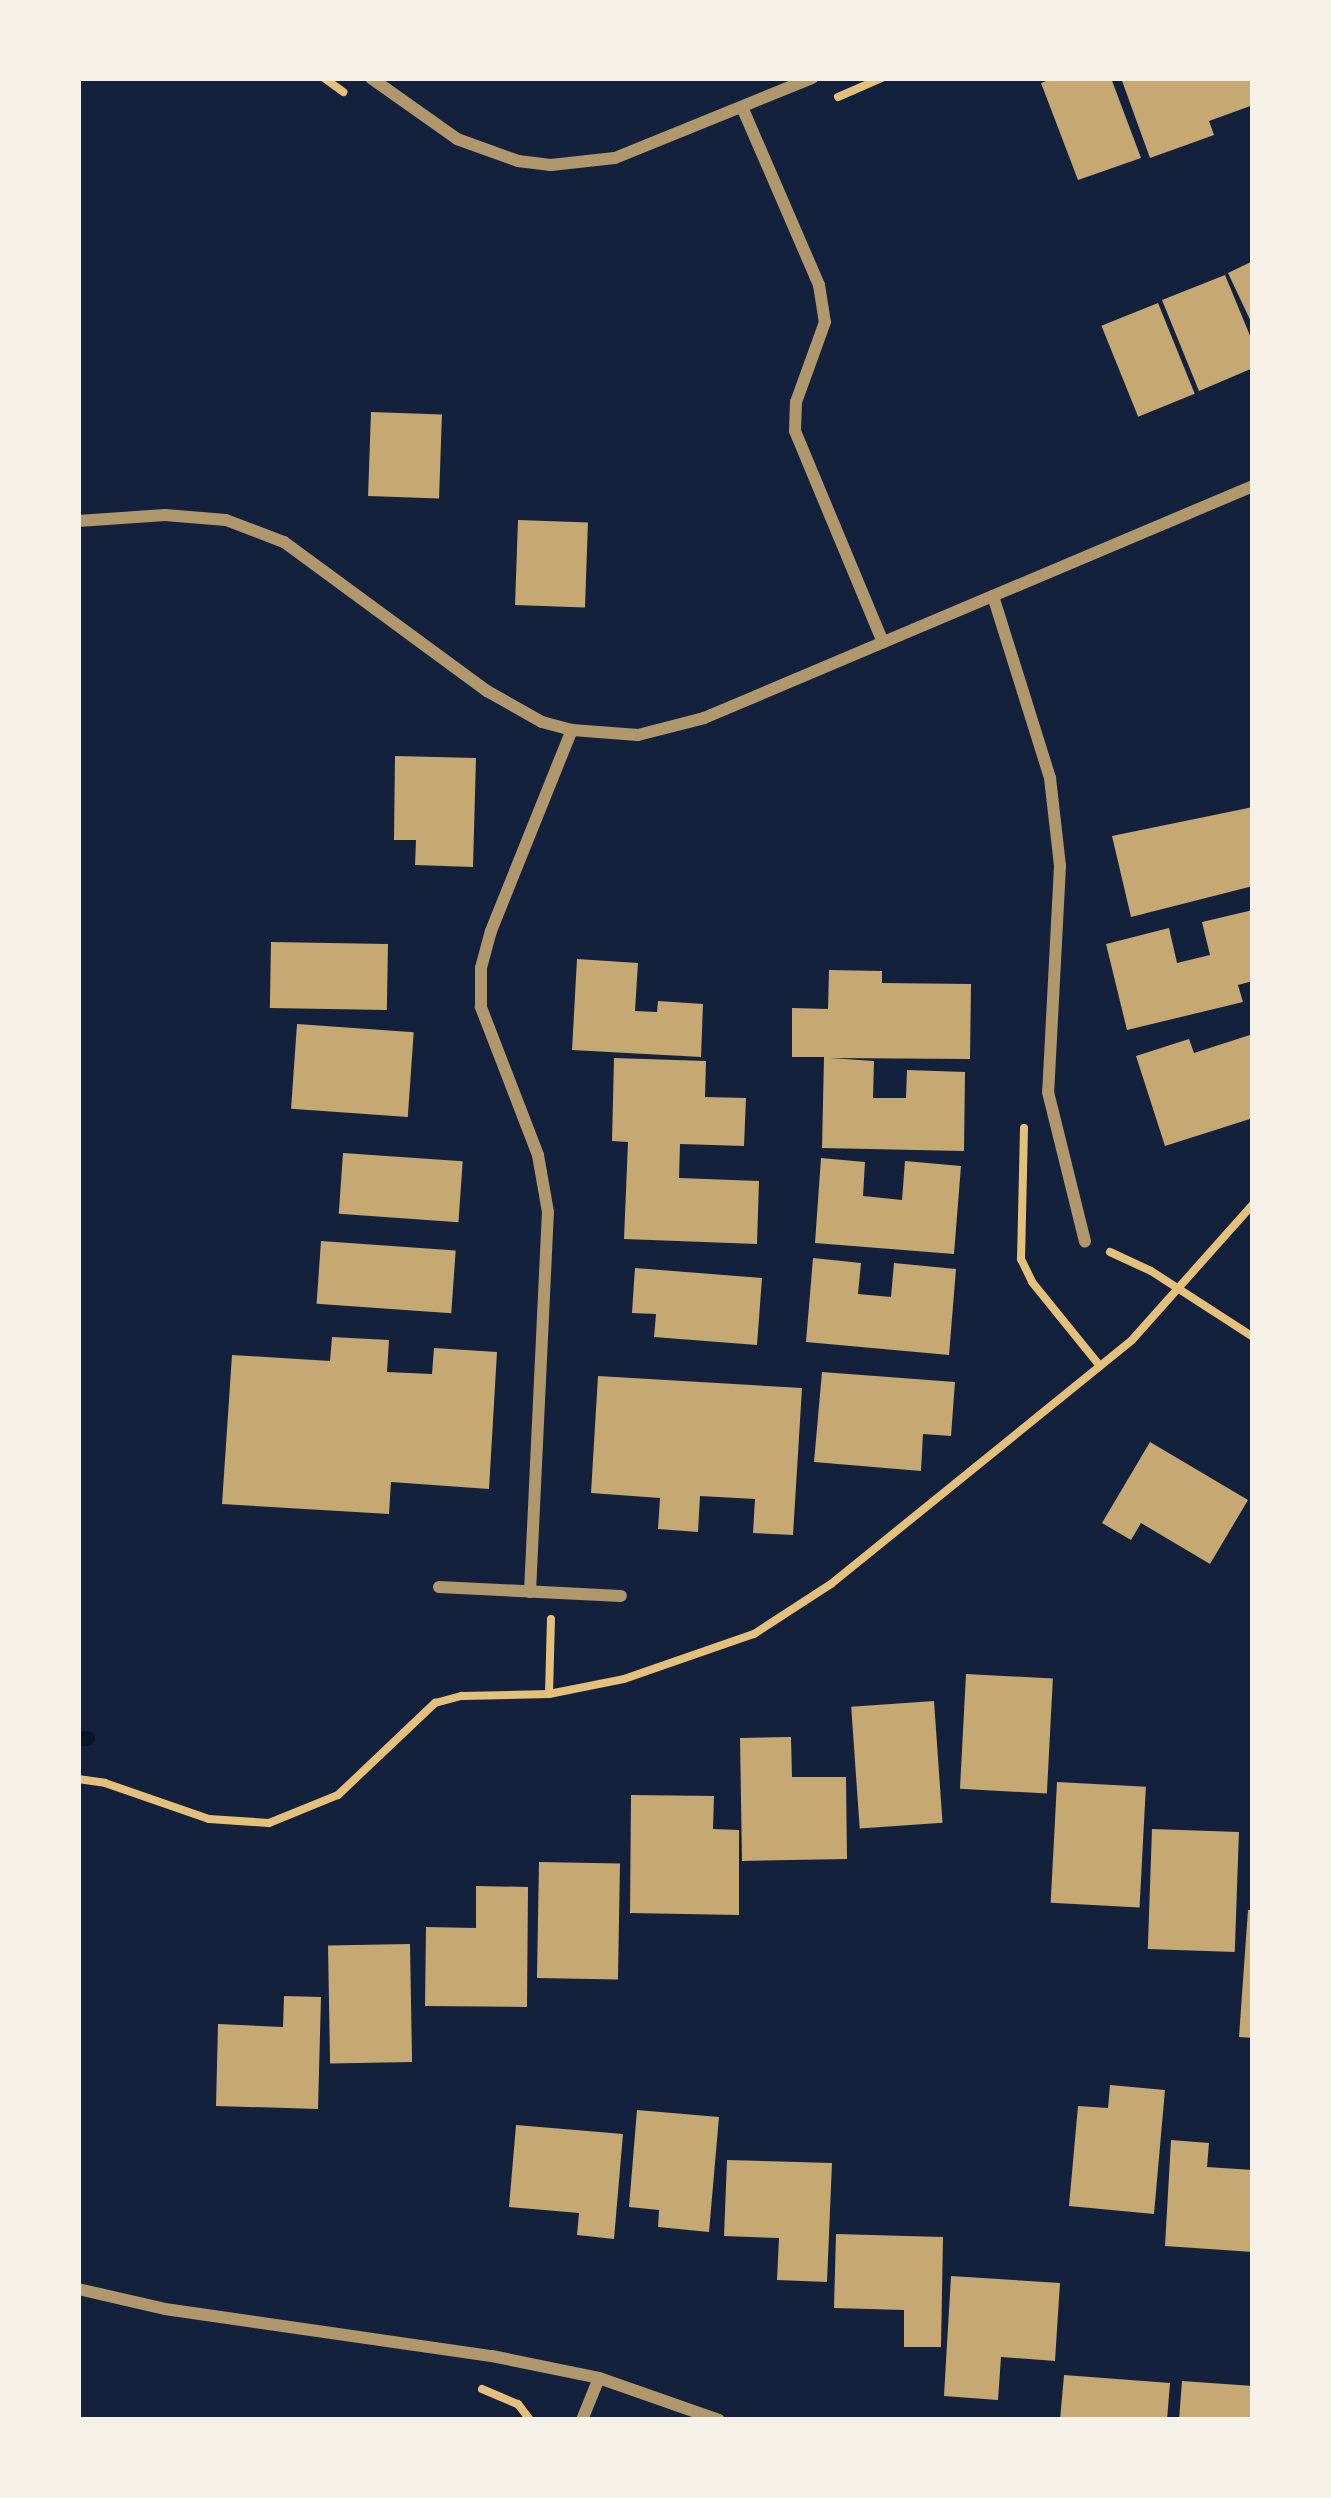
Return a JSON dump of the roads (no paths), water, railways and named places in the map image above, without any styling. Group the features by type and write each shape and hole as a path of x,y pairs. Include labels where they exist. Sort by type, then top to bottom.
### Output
{"street":[{"path":"371,78 457,139 518,161 551,165 615,158 812,78"},
{"path":"742,107 819,285 825,322 796,402 795,431 883,642"},
{"path":"78,520 165,515 226,520 284,542 487,691 542,722 572,730 638,735 704,718 1253,486"},
{"path":"993,596 1049,778 1060,866 1048,1092 1085,1240"},
{"path":"530,1592 548,1212 538,1155 481,1007 481,968 490,931 572,730"},
{"path":"439,1588 621,1596"},
{"path":"78,2289 165,2309 492,2356 599,2378 719,2420"},
{"path":"582,2420 599,2378"}],"waterway":[{"path":"78,1738 87,1738"}]}
